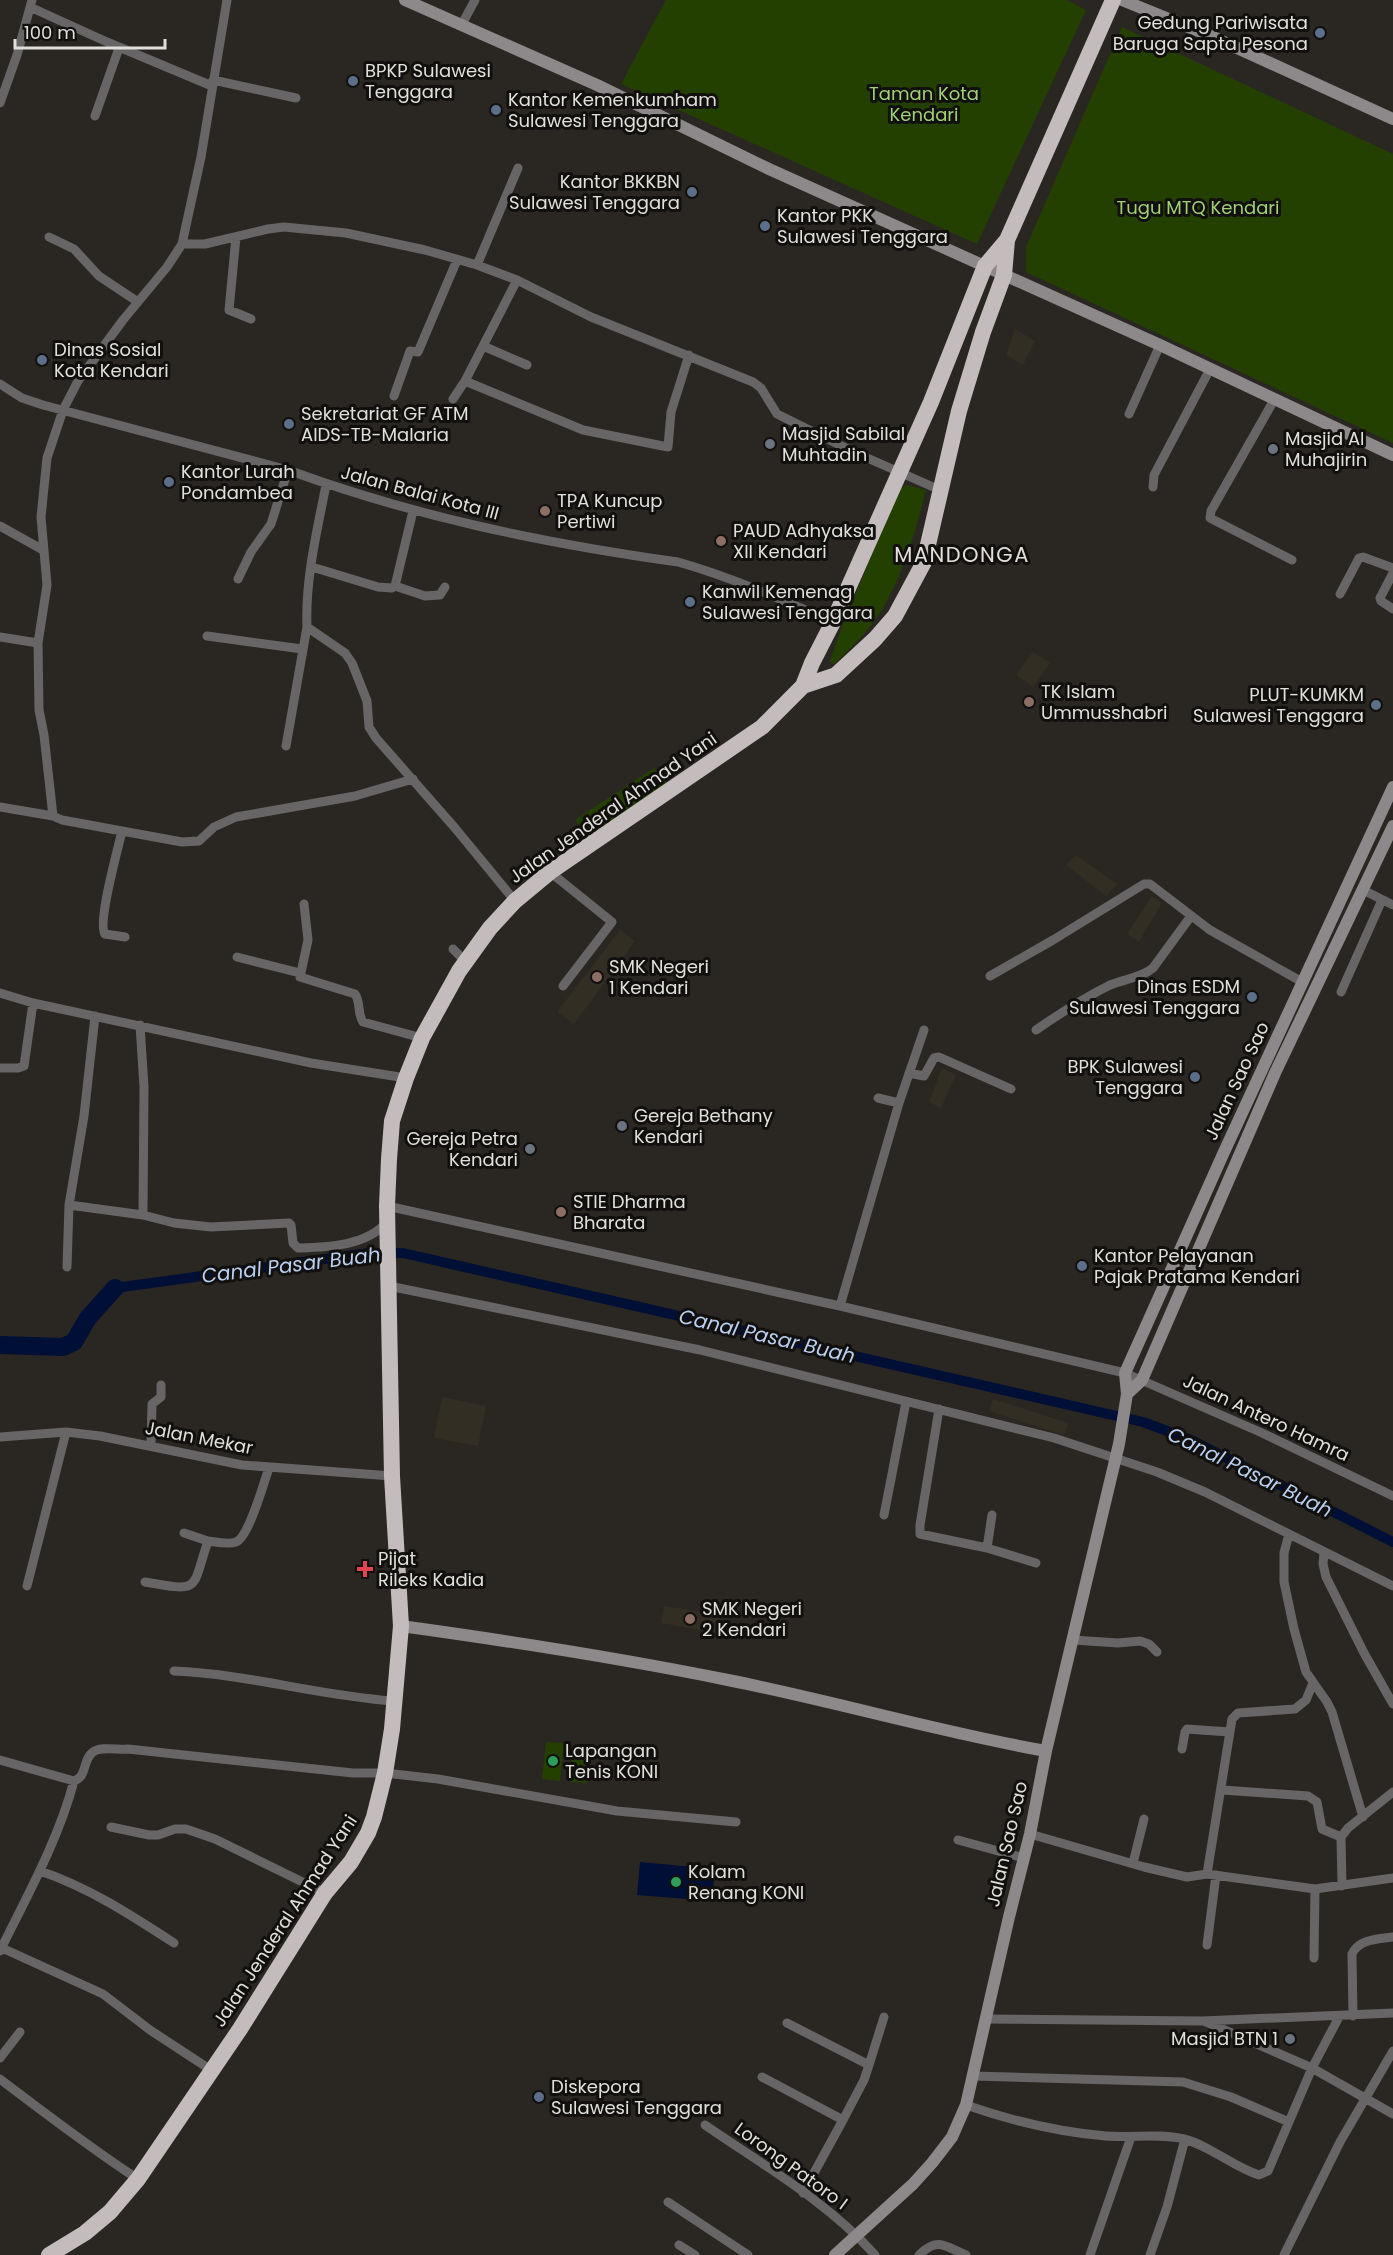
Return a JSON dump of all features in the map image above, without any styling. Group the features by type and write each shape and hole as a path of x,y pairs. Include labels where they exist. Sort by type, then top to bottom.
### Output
{"highway":[{"path":"803,686 931,402 985,266 1007,240 1113,0"},
{"name":"Jalan Jenderal Ahmad Yani","path":"49,2255 85,2233 110,2212 138,2179 240,2030 326,1893 351,1862 368,1833 379,1800 392,1729 400,1626 392,1476 387,1221 392,1121 422,1038 465,961 490,928 515,901 550,872 762,727 803,686 836,675 875,639 895,616 924,562 959,411 983,332 1004,275 1007,240"},
{"path":"816,656 836,675"}],"street":[{"path":"53,816 39,710 38,643 47,585 41,517 45,470 53,436 78,381 167,267 182,244 201,157 227,0"},
{"path":"405,0 597,85 769,169 1160,345 1393,455"},
{"path":"462,24 475,0"},
{"path":"1122,0 1213,37 1393,119"},
{"path":"0,103 31,3 119,48 213,83 296,98"},
{"path":"95,116 119,48"},
{"path":"477,265 518,168"},
{"path":"182,244 205,244 268,229 313,229 375,238 477,265 517,280 591,317 753,382 761,388 777,414 856,453 940,490"},
{"path":"49,237 74,249 99,276 138,302"},
{"path":"236,237 229,309 251,319"},
{"path":"394,396 410,351 418,352 457,260"},
{"path":"453,399 465,381 517,280"},
{"path":"1129,414 1160,345"},
{"path":"483,346 527,365"},
{"path":"465,381 583,430 668,447 671,412 689,355"},
{"path":"1154,487 1154,475 1210,369"},
{"name":"Jalan Balai Kota III","path":"0,384 22,398 170,440 288,470 326,485 412,511 508,534 678,562 777,597 833,622"},
{"path":"1274,400 1211,511 1210,518 1292,560"},
{"path":"238,579 251,552 271,524 288,470"},
{"path":"286,746 307,627 312,567 326,485"},
{"path":"395,586 412,511"},
{"path":"0,526 43,550"},
{"path":"1340,594 1360,556 1393,568"},
{"path":"312,567 378,587 389,589 395,586 429,597 440,595 445,587"},
{"path":"1393,573 1380,598 1381,602 1393,609"},
{"path":"307,627 345,652 352,663 367,701 371,730 515,901"},
{"path":"207,636 302,649"},
{"path":"0,638 38,643"},
{"path":"0,807 182,842 195,842 223,822 236,817 355,796 413,779"},
{"name":"Jalan Sao Sao","path":"835,2255 913,2184 932,2163 952,2137 966,2105 1117,1451 1127,1394 1125,1373 1224,1152 1393,787"},
{"name":"Jalan Sao Sao","path":"1127,1394 1142,1380 1275,1073 1393,826"},
{"path":"122,831 104,908 102,929 105,934 125,937"},
{"path":"550,872 612,922 563,986"},
{"path":"990,976 1144,884 1155,887 1210,930 1304,983"},
{"path":"1363,890 1393,905"},
{"path":"1341,992 1382,900"},
{"path":"304,904 308,940 300,973 302,979 355,994 359,1002 359,1015 363,1022 422,1038"},
{"path":"1036,1030 1108,986 1146,974 1154,968 1191,916"},
{"path":"453,949 465,961"},
{"path":"237,957 300,973"},
{"path":"0,993 33,1003 311,1064 406,1078"},
{"path":"0,1068 24,1066 33,1003"},
{"path":"67,1267 69,1205 84,1116 95,1016"},
{"path":"140,1025 144,1087 143,1215"},
{"path":"840,1306 899,1103 924,1030"},
{"path":"909,1073 924,1076 934,1058 939,1057 1011,1089"},
{"path":"878,1098 899,1103"},
{"path":"69,1205 211,1227 286,1222 291,1225 293,1244 298,1248 339,1245 361,1240 374,1235 387,1221"},
{"name":"Jalan Antero Hamra","path":"387,1221 840,1306 1125,1373 1260,1432 1393,1496"},
{"path":"389,1279 700,1350 1054,1438 1117,1451 1205,1492 1393,1586"},
{"path":"151,1446 152,1404 162,1397 161,1384"},
{"path":"884,1515 906,1402"},
{"path":"939,1409 919,1533 922,1536 987,1548 1036,1563"},
{"path":"27,1586 66,1432"},
{"name":"Jalan Mekar","path":"0,1437 66,1432 151,1446 217,1461 269,1468 392,1476"},
{"path":"184,1533 208,1541 235,1543 241,1540 248,1528 269,1468"},
{"path":"987,1548 992,1515"},
{"path":"1289,1534 1284,1553 1284,1582 1301,1657 1306,1672 1332,1712 1363,1818"},
{"path":"145,1582 180,1588 188,1587 195,1582 208,1541"},
{"path":"1324,1553 1323,1564 1326,1577 1364,1653 1393,1704"},
{"path":"400,1626 513,1642 727,1679 994,1742 1047,1751"},
{"path":"1073,1640 1118,1643 1140,1641 1149,1644 1157,1652"},
{"path":"174,1671 221,1674 325,1694 394,1701"},
{"path":"1207,1945 1211,1875 1232,1719 1238,1713 1295,1710 1306,1700 1313,1683"},
{"path":"1182,1749 1186,1729 1229,1732"},
{"path":"211,2070 150,2030 103,1994 1,1950 40,1871 74,1781 82,1775 88,1757 93,1752 128,1749 353,1773 385,1773 438,1779 617,1811 736,1822"},
{"path":"0,1760 74,1781"},
{"path":"1222,1790 1308,1796 1317,1802 1322,1829 1341,1837"},
{"path":"1342,1886 1341,1837 1348,1828 1393,1792"},
{"path":"1133,1863 1144,1819"},
{"path":"111,1827 149,1835 186,1829 215,1839 326,1893"},
{"path":"1030,1834 1187,1877 1211,1875 1315,1889 1393,1878"},
{"path":"958,1840 1024,1858"},
{"path":"40,1871 65,1879 96,1895 174,1943"},
{"path":"1314,1958 1315,1889"},
{"path":"1353,2016 1352,1954 1355,1947 1393,1937"},
{"path":"985,2019 1202,2020 1339,2017 1393,2013"},
{"path":"803,2193 864,2080 884,2017"},
{"path":"966,2105 1040,2127 1082,2134 1161,2136 1185,2139 1259,2175 1268,2171 1312,2068 1339,2017"},
{"path":"1202,2020 1312,2068 1393,2114"},
{"path":"787,2023 869,2066"},
{"path":"0,2058 20,2032"},
{"path":"1284,2255 1326,2169 1364,2098 1393,2051"},
{"path":"973,2076 1008,2079 1184,2082 1232,2097 1289,2122"},
{"path":"762,2078 843,2120"},
{"path":"0,2079 58,2121 93,2150 138,2179"},
{"name":"Lorong Patoro I","path":"705,2125 803,2193 857,2235 875,2255"},
{"path":"1090,2255 1131,2136"},
{"path":"1150,2255 1167,2207 1185,2139"},
{"path":"668,2202 748,2255"},
{"path":"919,2255 931,2244 937,2243 966,2255"},
{"path":"679,2245 695,2255"}],"shaded area":[{"path":"1015,329 1035,341 1023,365 1006,355"},
{"path":"1033,652 1050,663 1033,687 1016,675"},
{"path":"1076,855 1117,884 1106,896 1066,865"},
{"path":"1152,896 1162,903 1139,942 1127,934"},
{"name":"SMK Negeri 1 Kendari","path":"620,930 635,941 574,1024 557,1012"},
{"path":"942,1068 956,1075 941,1108 929,1102"},
{"path":"442,1397 486,1406 478,1446 434,1438"},
{"path":"993,1399 1068,1423 1064,1435 989,1411"},
{"name":"SMK Negeri 2 Kendari","path":"664,1606 720,1615 717,1633 661,1623"}],"green space":[{"name":"Taman Kota Kendari","path":"666,0 1067,0 1086,10 977,244 621,84"},
{"name":"Tugu MTQ Kendari","path":"1122,27 1393,154 1393,443 1026,272 1026,247"},
{"path":"906,485 926,490 902,568 889,597 866,632 832,664 830,661 840,632 892,506 900,489"},
{"path":"654,768 669,785 589,840 575,820"},
{"name":"Lapangan Tenis KONI","path":"546,1742 564,1743 560,1781 542,1779"},
{"path":"573,1746 591,1747 588,1783 570,1782"}],"water":[{"name":"Kolam Renang KONI","path":"640,1862 715,1869 712,1901 637,1895"}],"waterway":[{"name":"Canal Pasar Buah","path":"115,1288 369,1253 403,1253 1143,1422 1191,1440 1393,1542"},
{"path":"0,1345 63,1347 74,1342 88,1318 115,1288"}],"place":[{"name":"Gedung Pariwisata Baruga Sapta Pesona","path":"1320,33"},
{"name":"BPKP Sulawesi Tenggara","path":"353,81"},
{"name":"Kantor Kemenkumham Sulawesi Tenggara","path":"496,110"},
{"name":"Kantor BKKBN Sulawesi Tenggara","path":"692,192"},
{"name":"Kantor PKK Sulawesi Tenggara","path":"765,226"},
{"name":"Dinas Sosial Kota Kendari","path":"42,360"},
{"name":"Sekretariat GF ATM AIDS-TB-Malaria","path":"289,424"},
{"name":"Masjid Sabilal Muhtadin","path":"770,444"},
{"name":"Masjid Al Muhajirin","path":"1273,449"},
{"name":"Kantor Lurah Pondambea","path":"169,482"},
{"name":"TPA Kuncup Pertiwi","path":"545,511"},
{"name":"PAUD Adhyaksa XII Kendari","path":"721,541"},
{"name":"Kanwil Kemenag Sulawesi Tenggara","path":"690,602"},
{"name":"TK Islam Ummusshabri","path":"1029,702"},
{"name":"PLUT-KUMKM Sulawesi Tenggara","path":"1376,705"},
{"name":"SMK Negeri 1 Kendari","path":"597,977"},
{"name":"Dinas ESDM Sulawesi Tenggara","path":"1252,997"},
{"name":"BPK Sulawesi Tenggara","path":"1195,1077"},
{"name":"Gereja Bethany Kendari","path":"622,1126"},
{"name":"Gereja Petra Kendari","path":"530,1149"},
{"name":"STIE Dharma Bharata","path":"561,1212"},
{"name":"Kantor Pelayanan Pajak Pratama Kendari","path":"1082,1266"},
{"name":"Pijat Rileks Kadia","path":"365,1569"},
{"name":"SMK Negeri 2 Kendari","path":"690,1619"},
{"name":"Lapangan Tenis KONI","path":"553,1761"},
{"name":"Kolam Renang KONI","path":"676,1882"},
{"name":"Masjid BTN 1","path":"1290,2039"},
{"name":"Diskepora Sulawesi Tenggara","path":"539,2097"}],"district":[{"name":"MANDONGA","path":"962,555"}]}
